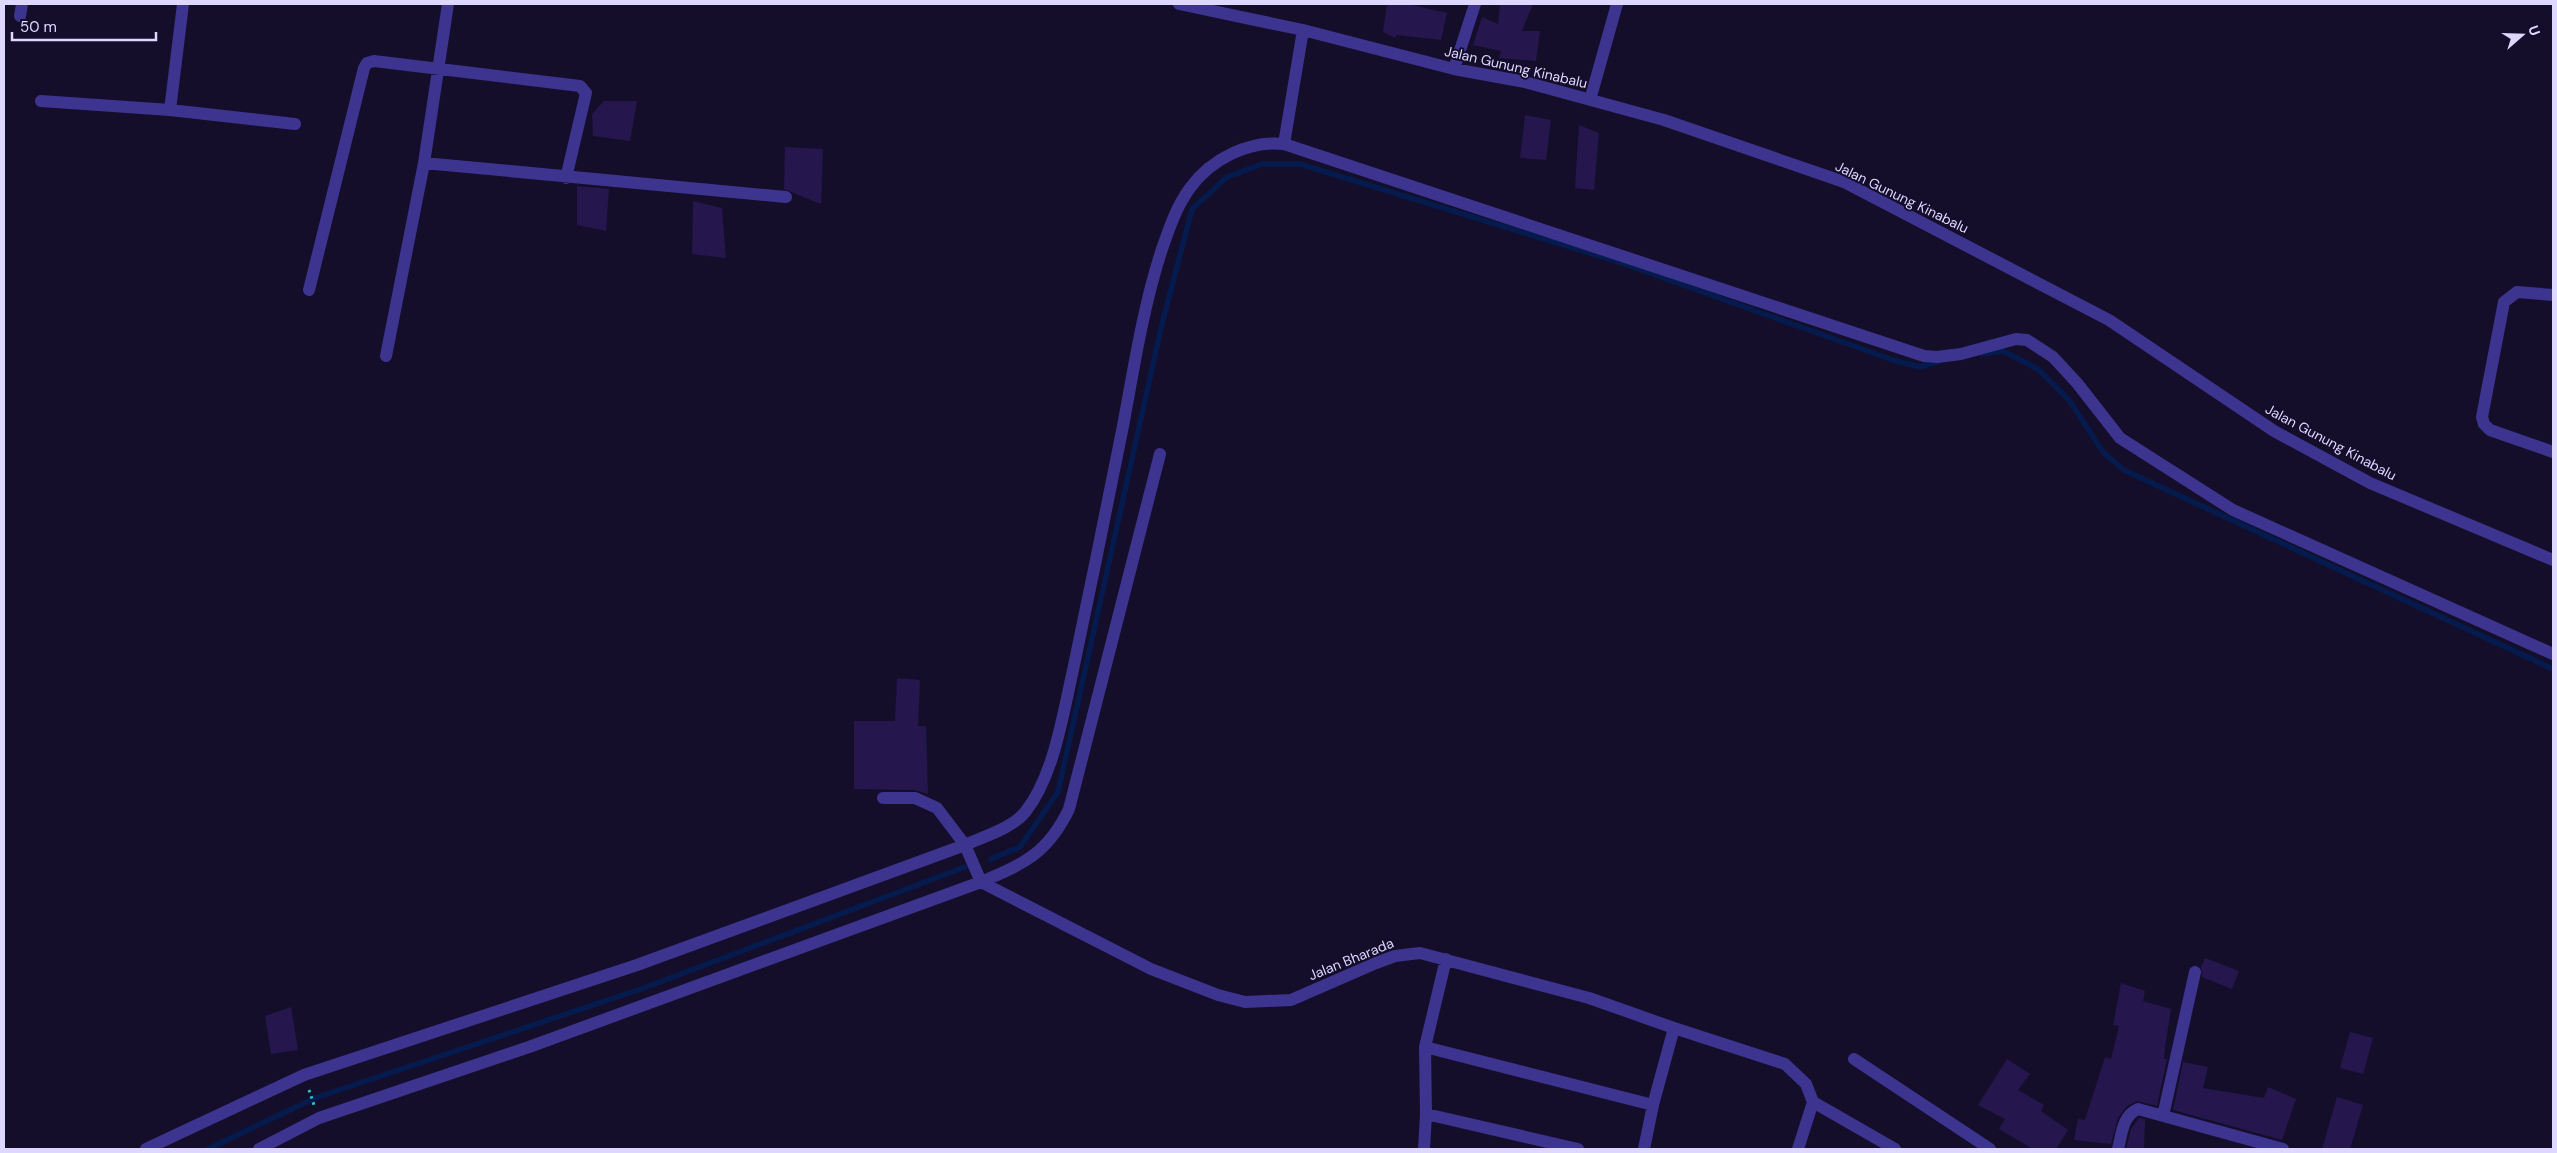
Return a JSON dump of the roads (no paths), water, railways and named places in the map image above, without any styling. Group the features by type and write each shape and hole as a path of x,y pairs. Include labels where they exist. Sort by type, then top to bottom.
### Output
{"street":[{"path":"170,110 183,4"},
{"path":"386,356 424,163 448,4"},
{"name":"Jalan Gunung Kinabalu","path":"1179,4 1303,30 1454,69 1525,82 1664,120 1844,182 2109,320 2274,431 2370,482 2553,560"},
{"path":"1454,69 1476,4"},
{"path":"1590,100 1617,4"},
{"path":"1284,144 1303,30"},
{"path":"309,290 365,64 374,61 437,70 575,84 584,88 586,93 566,178"},
{"path":"41,101 170,110 295,124"},
{"path":"146,1149 304,1075 637,965 967,850 1024,813 1032,802 1050,762 1105,520 1148,296 1171,221 1189,188 1219,162 1252,145 1266,143 1284,144 1924,356 1953,355 2016,339 2027,340 2053,357 2077,383 2120,438 2233,510 2553,654"},
{"path":"424,163 566,178 786,197"},
{"path":"2553,295 2517,292 2504,302 2482,417 2484,424 2490,430 2553,452"},
{"path":"259,1149 319,1118 529,1047 980,877 1022,865 1044,846 1061,826 1069,809 1160,454"},
{"path":"883,798 915,798 926,801 943,814 967,850 980,877"},
{"name":"Jalan Bharada","path":"980,877 1151,969 1218,995 1245,1002 1291,1000 1395,956 1420,953 1589,998 1785,1064 1806,1084 1813,1102"},
{"path":"1424,1149 1426,1114 1425,1047 1446,959"},
{"path":"2163,1116 2195,972"},
{"path":"1644,1149 1653,1105 1674,1028"},
{"path":"1425,1047 1653,1105"},
{"path":"1854,1059 1990,1149"},
{"path":"1798,1149 1813,1102 1895,1149"},
{"path":"2118,1149 2125,1120 2130,1113 2138,1109 2283,1149"},
{"path":"1426,1114 1578,1149"}],"waterway":[{"path":"991,859 1020,847 1058,792 1162,324 1192,209 1227,177 1262,164 1300,164 1619,262 1893,360 1920,367 1940,361"},
{"path":"1981,354 2003,351 2038,369 2069,400 2103,452 2124,470 2553,669"},
{"path":"208,1149 315,1098 641,989 965,867"}]}
